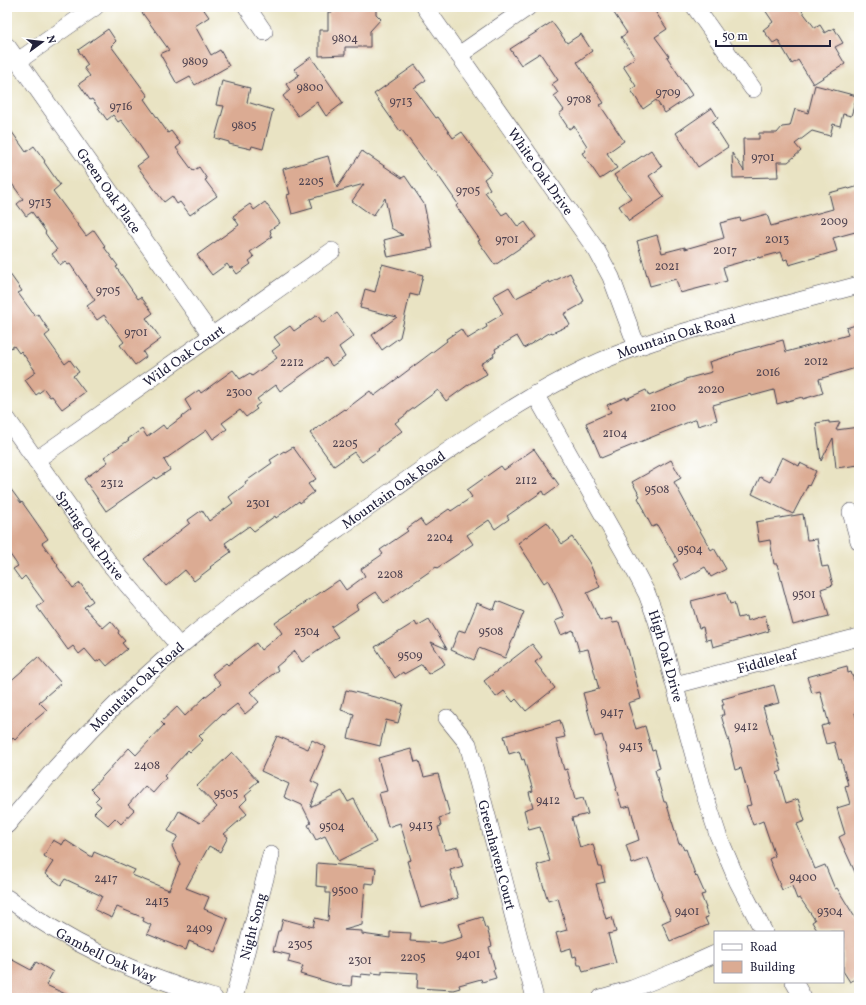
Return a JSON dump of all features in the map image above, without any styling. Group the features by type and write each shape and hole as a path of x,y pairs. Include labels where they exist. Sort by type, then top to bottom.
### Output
{"street":[{"path":"18,61 95,7"},
{"path":"247,7 264,32"},
{"name":"White Oak Drive","path":"425,7 597,251 611,277 637,347"},
{"path":"459,55 528,7"},
{"path":"696,7 753,89"},
{"name":"Green Oak Place","path":"7,46 212,336"},
{"name":"Wild Oak Court","path":"36,460 332,251"},
{"name":"Mountain Oak Road","path":"7,825 37,788 79,741 126,694 179,646 262,583 486,424 535,394 589,367 637,347 674,334 859,285"},
{"name":"High Oak Drive","path":"535,394 647,594 657,621 703,789 718,835 760,931"},
{"name":"Spring Oak Drive","path":"7,419 109,563 179,646"},
{"path":"851,512 859,541"},
{"name":"Fiddleleaf","path":"675,685 859,637"},
{"name":"Greenhaven Court","path":"447,718 468,744 535,998"},
{"name":"Night Song","path":"234,998 271,856"},
{"name":"Gambell Oak Way","path":"7,898 59,932 101,954 145,974 190,991 214,998"},
{"path":"601,998 632,989 714,954"},
{"path":"795,983 803,998"}],"building":[{"path":"138,7 202,7 209,17 195,26 211,55 220,50 229,66 195,85 190,77 177,84 160,54 169,50"},
{"path":"332,7 376,7 376,14 381,19 370,31 370,47 345,47 345,55 319,56 319,30 328,30 328,12 332,12"},
{"path":"610,7 652,7 667,29 655,37 669,56 667,57 692,95 665,113 656,100 643,109 631,90 636,86 623,66 635,58 621,37 627,33"},
{"path":"763,7 799,7 815,28 820,25 825,33 834,28 843,43 835,47 845,64 813,84 798,60 792,64 778,40 773,43 763,30 773,22"},
{"path":"552,22 567,43 581,34 592,51 577,62 604,103 600,105 624,141 607,153 617,168 600,179 582,153 586,151 584,148 587,146 574,126 569,129 559,114 564,110 554,96 558,93 552,84 558,80 540,53 521,65 510,49"},
{"path":"108,29 116,41 111,46 148,96 144,99 168,133 171,131 181,144 176,148 193,171 199,167 207,179 205,180 217,196 190,215 180,202 177,204 172,196 164,202 137,166 148,158 134,137 121,120 118,122 113,115 107,120 79,84 90,76 84,68 88,65 78,50"},
{"path":"311,57 343,103 326,116 317,102 298,116 283,96 290,90 286,84 299,75 294,69"},
{"path":"415,65 426,80 414,88 453,138 462,132 492,173 484,179 490,189 485,192 502,215 507,212 518,227 525,222 536,237 495,265 478,241 480,240 456,206 458,204 435,171 433,172 402,130 400,131 374,94"},
{"path":"222,81 250,88 247,102 273,110 263,149 252,146 251,149 229,144 229,142 215,138 224,106 216,105"},
{"path":"815,85 857,96 851,116 843,114 840,126 833,124 830,136 812,131 795,144 801,151 788,162 777,162 778,177 733,178 732,153 744,171 743,139 759,139 759,133 777,133 782,127 790,126 795,109 808,113"},
{"path":"712,108 718,118 712,122 728,147 698,167 676,133"},
{"path":"7,125 26,152 34,146 60,185 53,191 86,236 94,230 118,266 116,267 138,299 141,297 153,313 146,318 161,339 143,352 146,357 135,365 120,345 124,342 104,315 97,320 87,306 95,300 70,264 68,265 65,261 60,265 52,254 57,250 32,212 26,216 17,204 23,199 7,177"},
{"path":"651,150 662,167 649,176 664,197 629,221 619,206 631,198 614,175"},
{"path":"362,151 402,178 405,176 424,204 433,248 388,257 384,240 403,235 391,228 385,198 373,216 352,201 364,184 310,199 313,208 292,214 287,195 290,194 283,169 328,156 337,188"},
{"path":"859,186 859,231 833,238 837,251 789,265 787,259 784,260 781,252 759,257 723,267 727,281 680,293 676,279 650,286 637,241 657,235 662,253 685,247 685,249 724,238 720,223 740,218 741,221 767,214 771,226 833,209 829,193"},
{"path":"265,202 280,223 270,230 272,237 250,252 254,257 249,261 251,264 237,274 232,267 230,268 227,264 212,275 197,255 239,225 233,216 250,204 254,210"},
{"path":"382,264 423,275 418,296 410,294 400,337 382,350 372,335 397,317 360,308 365,289 375,292"},
{"path":"7,270 22,291 18,293 35,316 38,314 50,332 45,336 65,364 70,360 79,372 73,376 85,392 62,409 52,396 50,397 44,389 36,395 25,380 36,372 21,351 19,353 14,346 7,350"},
{"path":"570,273 584,301 582,304 564,314 570,325 552,333 551,332 524,348 517,336 495,349 496,352 493,354 494,356 481,364 487,374 472,382 446,401 438,390 395,423 402,431 362,462 354,452 334,466 310,433 344,409 345,410 370,391 374,396 447,341 446,339 461,329 467,339 487,327 486,324 503,314 493,296 509,287 516,298 549,281 550,283"},
{"path":"337,313 354,336 339,347 345,357 332,366 326,358 280,391 276,385 257,399 260,403 255,407 257,409 246,417 240,410 222,423 227,429 213,439 207,430 164,460 170,470 156,479 155,477 106,511 84,479 108,462 104,457 142,429 147,437 163,425 166,429 191,410 185,400 199,390 201,393 233,370 240,379 250,373 252,376 277,358 272,351 280,345 274,337 290,326 294,331 317,315 323,323"},
{"path":"859,324 859,367 819,379 823,393 777,404 774,390 752,396 751,394 713,405 717,420 698,426 696,419 601,458 586,423 611,412 607,405 626,397 626,399 646,390 649,396 685,381 685,379 712,372 709,362 735,353 783,340 786,352 848,335 846,328"},
{"path":"829,421 829,423 840,422 836,430 859,427 859,465 836,468 833,438 821,461 816,423"},
{"path":"293,447 316,479 308,484 314,492 300,503 299,501 276,518 275,516 254,531 249,526 225,543 231,552 194,581 185,570 166,586 144,559 190,523 188,520 202,510 209,521 233,503 229,497 246,484 245,482 272,463 270,460"},
{"path":"534,449 559,485 545,495 543,491 507,516 509,519 495,529 489,520 467,535 473,544 437,568 436,567 384,603 376,592 356,605 358,609 331,627 338,637 302,662 295,651 276,667 278,670 250,692 259,702 245,714 237,704 223,715 222,714 199,736 203,740 190,752 188,750 164,776 166,778 153,793 145,786 128,805 134,810 121,824 115,818 108,825 94,813 101,806 95,801 99,797 91,789 129,748 136,755 164,725 161,722 177,707 185,716 221,684 212,674 226,663 228,665 256,643 261,650 282,633 275,623 339,580 346,590 365,576 361,569 383,554 380,550 408,531 406,529 420,519 425,526 449,509 451,511 472,497 467,490 501,466 504,470"},
{"path":"782,457 799,466 800,463 816,471 793,514 752,494 760,477 770,482"},
{"path":"671,460 681,478 674,482 686,506 711,550 714,548 726,569 711,577 705,567 682,580 673,564 678,561 657,525 652,527 638,498 640,496 632,482"},
{"path":"7,484 21,503 22,502 48,539 42,543 73,588 80,583 93,601 84,607 103,628 111,621 125,641 122,643 127,649 107,666 101,659 96,662 85,649 79,654 73,646 68,650 37,607 44,602 25,576 21,580 13,569 18,566 7,550"},
{"path":"803,514 807,540 817,539 822,567 828,566 833,585 821,589 829,616 793,625 777,564 774,564 770,540 759,542 756,522"},
{"path":"547,522 562,544 572,537 589,562 600,587 587,593 600,621 611,618 613,623 619,622 628,649 641,699 628,703 636,729 645,726 652,751 655,750 660,768 655,770 664,802 666,802 679,844 681,843 684,850 686,849 696,877 697,876 705,894 701,895 706,908 708,917 705,918 708,925 670,941 662,923 671,919 661,896 662,895 648,858 632,864 626,845 639,840 630,806 622,808 602,735 595,737 583,693 599,689 588,649 579,651 573,630 561,635 555,621 565,617 548,580 544,583 518,543"},
{"path":"726,592 730,604 734,603 738,618 746,616 747,621 765,615 769,631 713,647 711,639 706,640 703,627 699,628 691,601"},
{"path":"497,601 524,612 505,658 479,648 474,660 451,650 459,630 465,632 477,603 494,610"},
{"path":"429,619 447,649 431,642 445,664 428,674 422,664 404,674 403,672 395,678 375,647 415,622 417,626"},
{"path":"532,644 542,657 535,662 555,688 526,711 516,699 513,702 504,691 496,697 484,681"},
{"path":"38,657 61,683 39,702 47,710 29,725 15,740 13,738 7,745 7,684"},
{"path":"847,666 848,673 851,672 854,681 856,681 859,692 859,712 855,713 859,727 859,881 839,837 845,834 837,808 850,804 845,786 848,785 841,759 839,760 834,742 826,744 821,726 829,724 820,691 812,693 807,677"},
{"path":"774,685 779,703 763,707 782,771 777,773 786,803 798,799 805,821 797,824 815,869 825,865 835,889 837,888 859,924 859,977 850,982 844,973 844,931 817,931 812,922 815,920 800,898 797,899 792,886 782,890 769,859 775,856 763,821 753,825 746,806 751,805 741,768 735,770 732,752 721,715 724,715 722,705 724,705 722,699"},
{"path":"346,690 403,704 398,723 386,720 380,746 348,738 354,714 341,710"},
{"path":"560,720 565,737 556,739 564,770 567,769 575,800 583,798 588,814 572,818 580,848 593,844 599,867 601,867 605,882 596,884 606,919 612,917 616,932 608,934 616,963 583,972 581,965 578,965 576,956 573,957 571,948 561,951 556,933 567,930 558,898 548,901 537,865 550,861 540,827 529,830 524,810 533,807 529,792 533,791 524,759 522,760 519,751 509,754 504,736"},
{"path":"277,736 308,749 312,740 326,747 311,781 319,785 310,807 342,791 348,802 354,799 376,842 338,861 325,836 316,840 308,825 311,823 302,805 284,797 289,784 261,771"},
{"path":"411,749 415,762 419,761 424,777 438,774 450,815 439,818 441,826 438,827 445,850 458,847 463,866 450,870 458,898 421,908 407,861 411,860 400,823 388,827 379,793 387,791 378,758"},
{"path":"232,752 258,781 250,788 252,790 245,796 247,799 240,806 247,814 224,834 228,837 220,852 209,846 186,888 209,897 204,909 228,919 215,952 189,941 186,950 147,934 151,925 143,921 144,918 117,907 112,918 95,910 102,896 65,879 61,885 45,874 53,862 44,856 53,840 62,845 65,840 92,857 94,852 135,870 132,875 169,890 180,864 172,846 178,836 168,831 179,811 200,823 217,807 197,786"},
{"path":"317,863 376,868 374,884 365,883 362,925 344,930 362,931 362,934 390,938 390,932 411,933 410,941 442,943 463,937 459,924 482,917 492,946 489,947 496,978 482,982 481,979 459,985 460,988 453,990 417,988 418,973 382,971 382,974 361,974 361,977 352,976 351,986 338,985 300,974 303,966 288,962 290,955 273,951 283,919 313,927 315,918 328,921 330,893 326,893 326,887 316,886"},
{"path":"7,957 31,970 36,962 53,972 46,985 74,998 7,998"}]}
